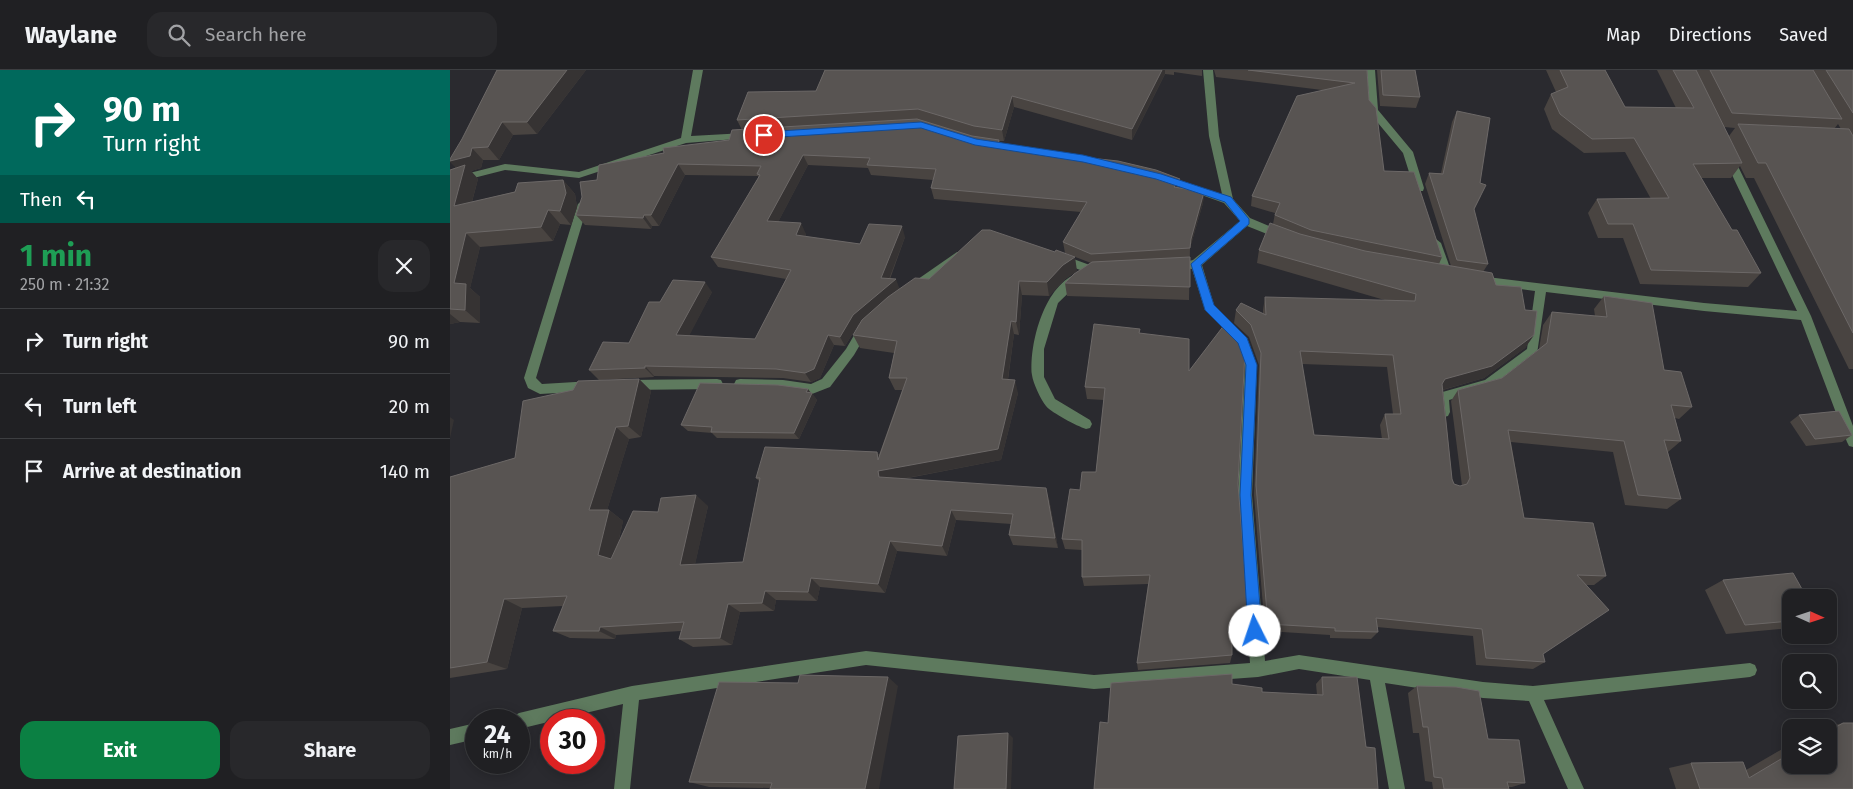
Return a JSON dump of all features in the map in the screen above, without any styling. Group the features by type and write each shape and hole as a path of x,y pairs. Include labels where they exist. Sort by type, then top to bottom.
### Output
{"street":[{"path":"685,140 698,70"},
{"path":"1208,70 1214,136 1228,200 1246,221 1288,238"},
{"path":"1370,70 1373,110 1408,152 1422,196"},
{"path":"450,181 505,167 580,183 685,140 754,136"},
{"path":"975,142 1073,157"},
{"path":"1725,150 1804,316 1853,442"},
{"path":"1158,176 1228,200"},
{"path":"580,183 584,207 530,378 532,384 540,389 600,386"},
{"path":"1178,266 1196,264 1246,221"},
{"path":"1433,232 1452,277 1704,307 1804,316"},
{"path":"904,295 965,250"},
{"path":"1046,252 1096,270 1070,283 1053,301 1038,349 1038,377 1050,403 1086,424"},
{"path":"1196,264 1209,307 1243,341 1251,365 1246,495 1258,670"},
{"path":"1446,424 1443,397 1489,384 1533,351 1541,287"},
{"path":"620,385 783,385 812,389 826,383 850,352 863,329 876,318"},
{"path":"530,718 632,694 866,658 1094,682 1258,670 1298,662 1483,690 1533,694 1750,670"},
{"path":"1376,673 1397,789"},
{"path":"622,789 632,694"},
{"path":"1533,694 1576,789"},
{"path":"450,738 465,734"}],"building":[{"path":"497,70 567,70 527,122 502,122 488,147 472,148 470,156 450,161 450,159"},
{"path":"825,70 1162,70 1132,129 1012,96 1002,130 974,126 918,109 737,120 748,92 816,91"},
{"path":"1248,70 1367,70 1369,100 1376,108 1384,171 1414,172 1442,257 1311,230 1275,215 1280,203 1252,196 1297,96 1355,83"},
{"path":"1381,70 1415,70 1420,97 1383,95"},
{"path":"1560,70 1605,70 1625,107 1694,108 1673,70 1696,70 1742,163 1693,164 1732,230 1737,230 1761,273 1651,270 1633,224 1608,224 1597,199 1669,198 1634,138 1592,139 1560,114 1551,94 1568,87"},
{"path":"1710,70 1813,70 1842,119 1732,113"},
{"path":"1826,70 1853,70 1853,113"},
{"path":"1457,111 1490,118 1480,183 1486,185 1474,209 1488,264 1457,260 1429,173 1443,174"},
{"path":"917,119 972,136 999,140 997,148 1118,161 1156,170 1180,179 1174,187 1204,192 1190,248 1091,254 1063,242 1087,202 931,188 936,169 867,165 870,158 803,155 767,221 801,223 796,235 860,244 869,224 902,226 881,278 896,279 853,315 840,337 828,335 814,369 805,373 776,369 645,366 645,368 589,370 603,342 629,343 649,302 660,302 673,280 705,282 676,335 755,339 791,270 711,257 760,175 757,174 761,166 678,164 651,215 644,215 643,218 576,215 582,197 580,182 597,180 599,165 664,153 663,148 729,140 732,130"},
{"path":"1738,124 1849,129 1853,136 1853,333 1766,163 1758,163"},
{"path":"465,165 454,206 515,192 518,183 563,180 566,193 560,211 548,210 541,227 466,233 454,283 466,284 465,310 450,309 450,170"},
{"path":"1270,223 1300,234 1365,251 1492,273 1496,285 1521,287 1525,310 1537,311 1534,335 1492,366 1445,379 1442,384 1452,479 1454,484 1460,486 1467,484 1470,478 1458,390 1502,378 1547,343 1552,312 1607,317 1604,296 1652,303 1664,370 1681,372 1692,407 1671,405 1681,441 1664,440 1681,499 1638,495 1624,441 1508,430 1524,518 1593,523 1606,576 1577,575 1609,610 1543,654 1545,662 1486,658 1482,629 1376,618 1378,632 1335,631 1335,628 1268,624 1256,485 1261,353 1251,325 1236,310 1241,303 1266,315 1265,297 1415,301 1416,294 1259,250","holes":["1300,351 1393,355 1401,414 1385,414 1389,439 1314,435"]},
{"path":"982,230 990,230 1075,257 1063,265 1047,282 1019,281 1016,322 1011,321 1002,379 1015,380 998,449 878,471 879,477 1046,488 1055,538 1009,535 1013,514 951,510 942,546 890,541 878,584 811,578 808,592 765,591 762,603 728,604 720,638 679,639 684,622 600,627 599,631 553,631 567,596 504,599 487,662 450,668 450,477 515,458 523,401 573,390 578,381 639,379 628,426 616,427 589,510 609,510 598,555 611,559 633,511 658,512 661,498 696,495 680,565 743,562 760,478 756,478 765,447 877,452 878,460 907,378 889,378 897,341 853,335 862,320 888,297 915,278 929,279"},
{"path":"1190,257 1190,287 1065,283 1074,274 1092,262"},
{"path":"1228,320 1238,330 1245,352 1238,484 1249,622 1232,621 1232,655 1137,663 1150,575 1082,577 1082,540 1062,539 1070,489 1080,490 1082,472 1096,472 1105,388 1085,387 1094,324 1140,329 1139,333 1189,339 1189,371"},
{"path":"700,383 778,385 808,389 806,392 812,393 794,433 711,432 712,427 681,425"},
{"path":"1839,411 1852,435 1815,439 1799,415"},
{"path":"1793,573 1802,589 1782,589 1782,622 1745,625 1723,580"},
{"path":"1232,674 1232,684 1262,688 1262,692 1323,695 1322,677 1357,677 1366,747 1375,748 1378,789 1094,789 1100,722 1108,723 1111,683"},
{"path":"800,675 888,677 865,789 770,789 772,783 689,782 719,682 798,683"},
{"path":"1417,686 1456,687 1479,691 1488,739 1519,740 1525,783 1507,782 1509,789 1444,789 1442,778 1434,777 1428,727 1423,727"},
{"path":"1843,723 1853,723 1853,789 1700,789 1691,763 1743,762 1749,778 1782,758 1782,774 1837,774 1837,726"},
{"path":"1008,733 1006,789 954,789 958,736"}],"route":[{"path":"764,135 921,125 975,142 1083,158 1158,176 1228,200 1246,221 1196,264 1209,307 1243,341 1251,365 1246,495 1255,631"}]}
